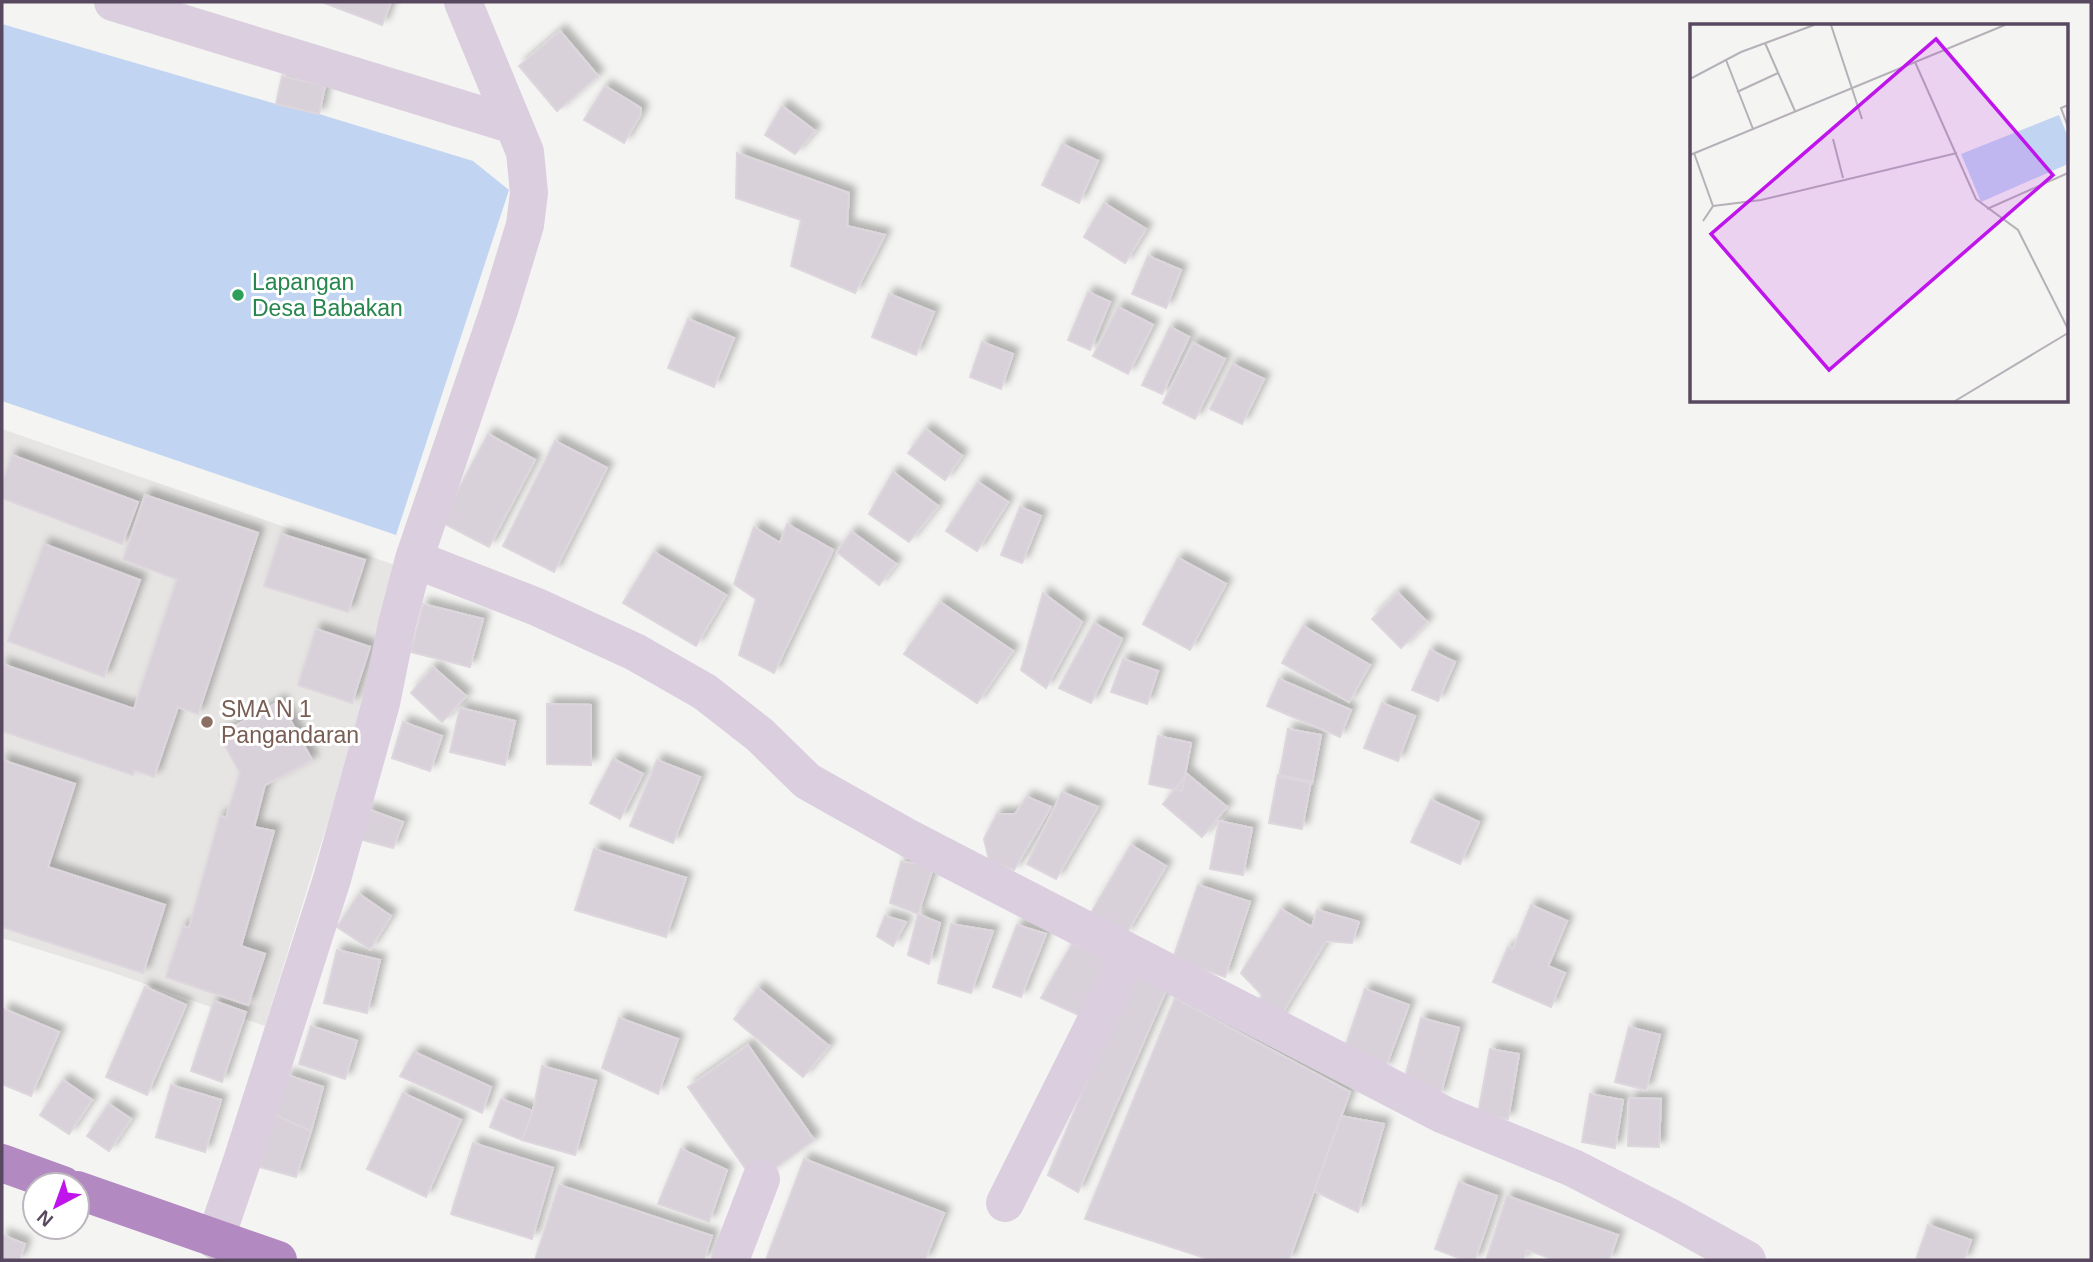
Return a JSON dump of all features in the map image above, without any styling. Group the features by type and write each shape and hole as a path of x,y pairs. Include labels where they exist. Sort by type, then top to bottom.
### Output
{"highway":[{"path":"2,1163 24,1171"},
{"path":"91,1195 278,1260"}],"street":[{"path":"113,2 514,125"},
{"path":"215,1240 332,879 381,703 414,559 500,307 525,225 530,193 525,152 463,2"},
{"path":"414,559 537,607 635,652 705,692 760,735 807,780 910,839 1444,1115 1573,1168 1747,1260"},
{"path":"1005,1203 1130,953"},
{"path":"730,1260 761,1180"}],"shaded area":[{"name":"Lapangan Desa Babakan","path":"2,24 276,104 319,114 473,161 509,190 396,535 2,401"},
{"name":"SMA N 1 Pangandaran","path":"2,429 401,567 354,737 265,1026 111,972 2,938 2,927 143,973 165,905 48,867 75,784 2,760 2,731 132,775 134,770 154,777 178,707 198,713 258,534 145,495 123,560 177,579 134,709 2,664 2,498 122,544 138,502 13,455 2,484","holes":["281,534 365,560 348,612 264,586","44,544 140,580 104,677 8,641","280,702 312,759 265,785 254,827 273,832 241,946 264,954 248,1005 166,977 182,927 189,928 220,817 226,818 240,773"]}],"building":[{"path":"322,2 391,2 382,25"},
{"path":"560,31 598,76 557,111 519,66"},
{"path":"282,76 325,86 319,114 276,104"},
{"path":"605,86 641,108 641,114 624,143 584,120"},
{"path":"782,106 815,131 795,154 765,135"},
{"path":"1062,144 1098,161 1079,203 1042,185"},
{"path":"737,153 849,193 847,226 885,235 855,293 791,266 801,220 736,198"},
{"path":"1104,203 1146,229 1125,263 1084,237"},
{"path":"1148,256 1181,270 1166,308 1132,294"},
{"path":"1088,292 1110,302 1090,350 1068,340"},
{"path":"889,294 934,312 916,355 872,337"},
{"path":"1118,307 1153,325 1128,374 1093,356"},
{"path":"688,319 734,338 714,387 668,368"},
{"path":"1170,327 1189,337 1162,394 1142,385"},
{"path":"982,342 1013,354 1001,389 970,377"},
{"path":"1193,343 1225,359 1195,419 1163,403"},
{"path":"1232,364 1264,379 1242,424 1210,409"},
{"path":"926,429 962,456 945,480 908,453"},
{"path":"488,434 535,460 489,547 441,522"},
{"path":"555,441 607,468 554,572 503,546"},
{"path":"12,455 138,502 122,544 2,498 2,484"},
{"path":"893,472 938,506 909,542 869,514"},
{"path":"978,482 1008,502 977,551 946,531"},
{"path":"145,495 258,533 198,714 178,707 154,777 134,770 133,775 2,731 2,664 134,709 177,579 123,560"},
{"path":"1020,507 1041,516 1022,563 1001,555"},
{"path":"787,524 833,550 774,673 739,655 756,599 734,584 754,527 780,543"},
{"path":"852,532 896,564 879,585 837,552"},
{"path":"281,534 365,560 348,612 264,586"},
{"path":"44,544 140,580 104,677 8,641"},
{"path":"654,552 726,595 696,646 623,603"},
{"path":"1178,558 1226,584 1190,650 1143,624"},
{"path":"1043,593 1082,622 1046,688 1021,670"},
{"path":"1398,593 1427,622 1401,648 1372,619"},
{"path":"940,602 1013,651 977,703 904,654"},
{"path":"423,604 483,619 470,667 411,652"},
{"path":"1094,623 1122,639 1091,703 1059,688"},
{"path":"1303,626 1370,665 1349,702 1282,663"},
{"path":"316,629 370,647 352,703 298,685"},
{"path":"1430,650 1455,662 1438,701 1412,690"},
{"path":"1123,659 1158,671 1147,704 1111,692"},
{"path":"433,667 466,696 442,722 411,693"},
{"path":"1279,679 1351,710 1340,737 1267,706"},
{"path":"280,701 312,760 265,785 254,827 274,831 241,946 265,954 248,1005 166,977 183,926 189,928 220,816 226,818 240,773 219,735"},
{"path":"1382,703 1415,716 1398,761 1364,748"},
{"path":"547,704 591,705 591,765 547,764"},
{"path":"460,708 515,721 505,765 450,752"},
{"path":"403,722 442,736 430,771 392,758"},
{"path":"1288,729 1321,735 1312,783 1279,777"},
{"path":"1158,736 1191,743 1182,791 1149,784"},
{"path":"613,759 643,774 620,819 590,803"},
{"path":"2,760 75,784 48,867 165,905 143,973 2,927"},
{"path":"657,760 700,777 673,843 630,826"},
{"path":"1187,774 1227,807 1202,837 1163,804"},
{"path":"1278,775 1311,781 1302,829 1269,823"},
{"path":"1062,792 1098,807 1056,879 1027,864"},
{"path":"1027,797 1051,807 1014,870 989,860 984,839 997,814 1015,814"},
{"path":"1431,800 1479,822 1460,864 1411,842"},
{"path":"367,809 403,822 393,848 359,839"},
{"path":"1219,821 1252,828 1243,875 1210,869"},
{"path":"1131,845 1166,866 1126,934 1091,913"},
{"path":"594,849 686,878 666,937 575,910"},
{"path":"901,862 934,865 918,914 890,903"},
{"path":"1198,885 1250,902 1225,977 1173,959"},
{"path":"359,894 391,916 370,949 337,927"},
{"path":"1531,905 1567,921 1548,966 1565,973 1551,1007 1493,982 1508,947 1513,949"},
{"path":"1281,909 1312,927 1317,910 1359,922 1352,943 1326,941 1277,1022 1256,1006 1262,995 1241,973"},
{"path":"918,914 940,923 929,964 908,955"},
{"path":"885,916 906,922 893,946 877,936"},
{"path":"951,924 993,931 971,993 938,983"},
{"path":"1017,925 1046,934 1021,997 993,987"},
{"path":"1072,944 1113,963 1083,1017 1041,998"},
{"path":"337,950 380,960 367,1013 324,1003"},
{"path":"1131,974 1168,986 1078,1192 1048,1175"},
{"path":"145,987 186,1005 147,1095 106,1077"},
{"path":"758,988 829,1046 803,1077 734,1019"},
{"path":"1365,989 1409,1005 1385,1069 1343,1053"},
{"path":"1175,998 1350,1092 1289,1260 1211,1260 1085,1219"},
{"path":"214,1001 246,1012 222,1082 191,1071"},
{"path":"4,1009 59,1032 31,1096 2,1084"},
{"path":"619,1018 678,1039 658,1094 602,1068"},
{"path":"1421,1018 1459,1028 1440,1096 1403,1085"},
{"path":"311,1026 357,1041 345,1079 299,1064"},
{"path":"1629,1027 1660,1035 1646,1090 1615,1082"},
{"path":"748,1045 814,1140 755,1182 688,1087"},
{"path":"1490,1049 1519,1054 1508,1119 1478,1114"},
{"path":"414,1052 491,1087 482,1113 400,1076"},
{"path":"542,1066 596,1081 575,1155 522,1140 533,1111"},
{"path":"287,1075 323,1087 311,1131 275,1115"},
{"path":"63,1080 92,1100 69,1134 40,1115"},
{"path":"171,1085 221,1100 205,1152 156,1137"},
{"path":"403,1093 461,1120 426,1197 367,1169"},
{"path":"1590,1094 1623,1100 1615,1148 1582,1142"},
{"path":"1629,1098 1661,1099 1659,1147 1628,1146"},
{"path":"501,1099 533,1111 522,1140 490,1127"},
{"path":"109,1104 131,1119 109,1151 87,1136"},
{"path":"275,1115 311,1131 296,1177 260,1167"},
{"path":"1341,1116 1384,1124 1358,1212 1314,1191"},
{"path":"473,1143 553,1168 532,1239 451,1214"},
{"path":"681,1149 727,1170 709,1222 658,1204"},
{"path":"804,1159 944,1213 925,1260 766,1260"},
{"path":"1459,1182 1497,1196 1475,1260 1464,1260 1435,1249"},
{"path":"559,1185 712,1236 704,1260 535,1260"},
{"path":"1507,1196 1618,1235 1609,1260 1555,1260 1527,1250 1523,1260 1486,1260"},
{"path":"1928,1225 1971,1240 1964,1260 1916,1260"},
{"path":"2,1235 25,1244 19,1260 2,1260"}],"place":[{"name":"Lapangan Desa Babakan","path":"238,295"},
{"name":"SMA N 1 Pangandaran","path":"207,722"}]}
